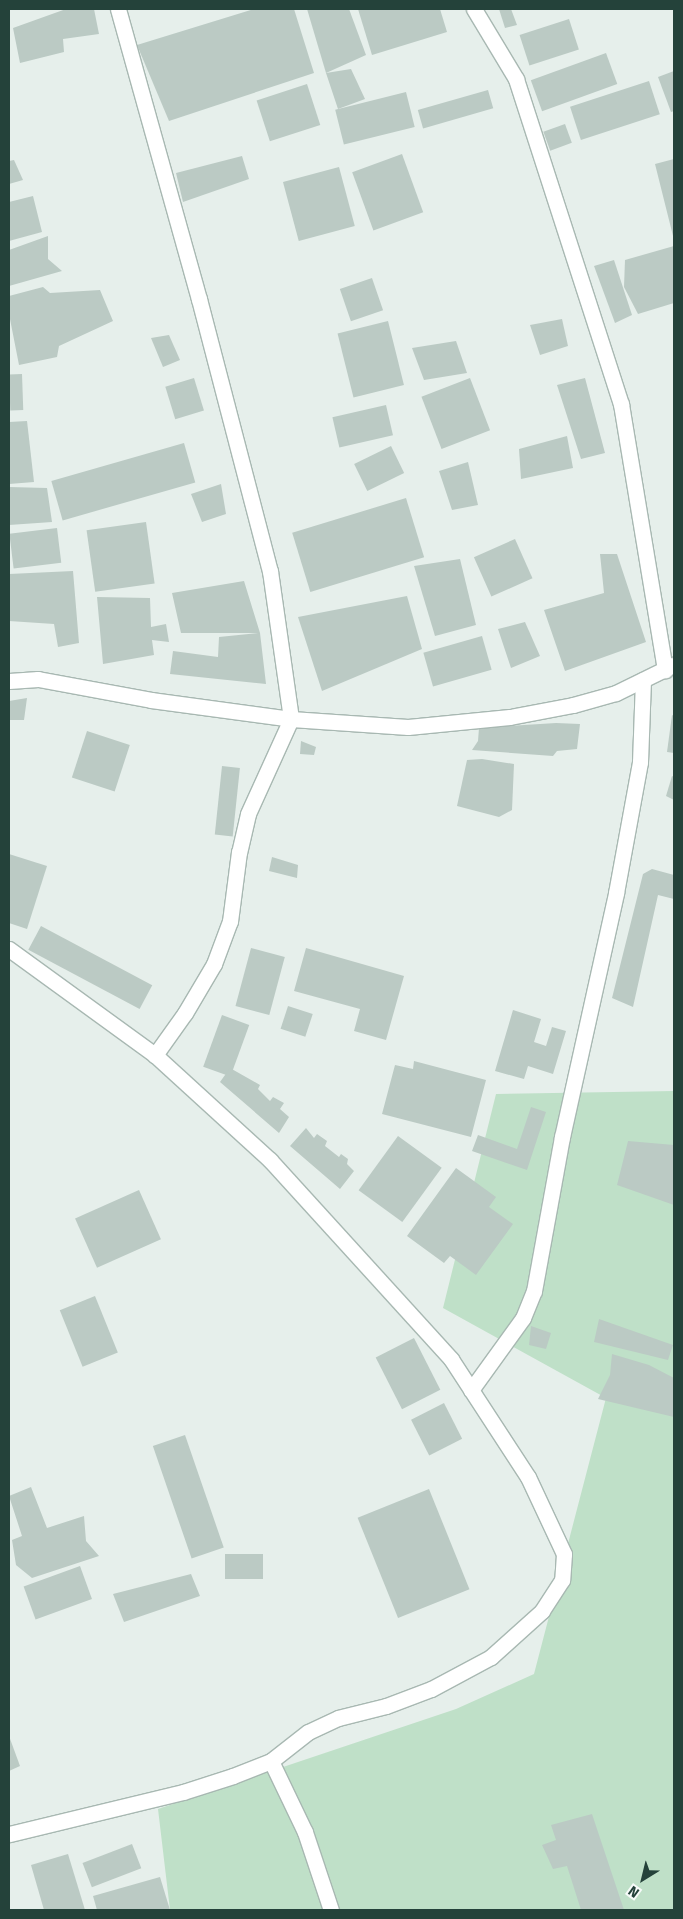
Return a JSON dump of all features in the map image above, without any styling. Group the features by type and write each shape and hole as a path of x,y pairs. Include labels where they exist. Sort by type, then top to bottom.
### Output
{"street":[{"path":"118,9 200,299 270,570 291,719 248,814 239,852 230,921 214,964 185,1014 155,1056"},
{"path":"9,681 38,679 151,700 291,719 408,727 510,717 573,706 643,680 670,667 621,404 516,78 474,9"},
{"path":"471,1390 523,1318 534,1291 562,1138 616,893 640,762 643,680"},
{"path":"9,949 155,1056 270,1160 451,1359 532,1486 564,1554 562,1580 542,1612 491,1657 431,1689 386,1706 338,1718 308,1732 271,1760 183,1792 9,1834"},
{"path":"271,1760 305,1832 331,1910"}],"green space":[{"path":"674,1091 674,1910 170,1910 158,1809 456,1709 534,1674 606,1398 443,1308 496,1094"}],"building":[{"path":"66,9 94,9 99,34 63,39 64,52 20,63 13,28"},
{"path":"254,9 294,9 314,73 169,121 137,45"},
{"path":"307,9 349,9 366,55 326,73"},
{"path":"358,9 440,9 447,32 372,55"},
{"path":"499,9 511,9 517,25 505,28"},
{"path":"569,19 579,49 529,66 520,35"},
{"path":"606,53 617,84 542,111 531,80"},
{"path":"351,69 365,99 338,109 326,73"},
{"path":"674,71 674,111 671,112 658,77"},
{"path":"649,81 660,114 581,140 570,107"},
{"path":"307,84 320,125 270,141 257,100"},
{"path":"488,90 493,108 423,128 418,110"},
{"path":"406,92 415,127 344,145 335,110"},
{"path":"565,124 572,143 550,151 543,132"},
{"path":"402,154 423,212 373,230 352,172"},
{"path":"242,156 249,179 183,202 176,173"},
{"path":"674,159 674,240 655,164"},
{"path":"14,160 23,180 9,184 9,161"},
{"path":"339,167 355,226 299,241 283,182"},
{"path":"33,196 42,232 9,241 9,202"},
{"path":"48,236 48,259 62,271 9,286 9,250"},
{"path":"674,246 674,303 638,314 624,287 625,260"},
{"path":"614,260 632,315 615,323 594,266"},
{"path":"372,278 383,310 351,321 340,289"},
{"path":"43,287 50,293 100,290 113,321 59,346 57,357 19,365 9,314 9,296"},
{"path":"562,319 568,346 540,355 530,325"},
{"path":"388,321 404,385 354,398 338,334"},
{"path":"169,335 180,360 163,367 151,338"},
{"path":"456,341 467,373 424,380 412,348"},
{"path":"9,374 22,374 23,410 10,410"},
{"path":"194,378 204,411 175,419 165,387"},
{"path":"470,378 490,430 442,449 421,397"},
{"path":"585,378 605,453 581,459 557,385"},
{"path":"386,405 393,435 339,448 332,417"},
{"path":"27,421 34,482 9,484 9,422"},
{"path":"567,436 573,468 521,479 519,449"},
{"path":"184,443 195,482 63,520 51,481"},
{"path":"391,446 404,473 367,491 354,464"},
{"path":"468,462 478,505 452,510 439,471"},
{"path":"221,484 226,514 202,522 191,494"},
{"path":"9,487 47,488 52,522 9,525"},
{"path":"406,498 424,557 310,592 292,533"},
{"path":"146,522 155,583 95,592 87,530"},
{"path":"57,528 61,563 14,569 9,534"},
{"path":"515,539 532,578 491,597 474,557"},
{"path":"600,554 617,554 646,642 565,671 544,610 604,593"},
{"path":"460,559 476,625 435,636 414,566"},
{"path":"73,571 79,643 58,647 54,624 9,621 9,574"},
{"path":"244,581 260,633 266,684 170,674 173,651 218,657 219,637 258,633 181,633 172,593"},
{"path":"407,596 422,649 322,691 298,617"},
{"path":"97,597 150,598 151,627 166,624 169,642 152,640 154,655 103,664"},
{"path":"525,622 540,656 511,668 498,629"},
{"path":"482,636 492,670 433,686 423,653"},
{"path":"27,698 24,720 9,720 9,701"},
{"path":"672,715 674,716 674,753 667,752"},
{"path":"556,723 580,724 577,749 557,751 553,756 472,750 478,741 479,728"},
{"path":"87,731 130,745 115,792 72,778"},
{"path":"301,741 316,747 314,755 300,754"},
{"path":"482,759 514,764 512,810 499,817 457,806 467,760"},
{"path":"222,766 240,768 233,837 215,835"},
{"path":"672,776 674,777 674,800 666,796"},
{"path":"9,854 47,866 27,929 9,923"},
{"path":"272,857 298,865 297,878 269,871"},
{"path":"652,869 674,875 674,899 658,895 633,1007 612,998 643,874"},
{"path":"41,926 152,985 140,1009 28,950"},
{"path":"251,948 285,957 269,1015 235,1006"},
{"path":"306,948 404,976 386,1040 354,1031 360,1009 294,991"},
{"path":"288,1006 313,1014 305,1037 281,1029"},
{"path":"513,1010 541,1019 534,1042 546,1046 552,1027 566,1031 553,1074 528,1066 524,1079 495,1071"},
{"path":"222,1015 249,1025 230,1077 203,1067"},
{"path":"414,1061 486,1080 471,1137 382,1114 395,1065 413,1069"},
{"path":"230,1068 260,1085 258,1089 270,1101 273,1097 284,1103 280,1109 289,1117 279,1133 220,1082"},
{"path":"531,1107 546,1112 527,1170 472,1151 478,1135 517,1149"},
{"path":"306,1128 314,1138 317,1134 327,1141 325,1146 339,1157 341,1154 348,1159 347,1164 354,1171 340,1189 290,1146"},
{"path":"398,1136 442,1168 402,1222 359,1190"},
{"path":"628,1141 674,1145 674,1205 617,1185"},
{"path":"456,1168 496,1197 489,1207 513,1224 476,1275 450,1256 444,1263 407,1236"},
{"path":"139,1190 161,1239 97,1268 75,1218"},
{"path":"95,1296 118,1353 83,1367 60,1310"},
{"path":"599,1319 673,1345 668,1360 594,1342"},
{"path":"531,1326 551,1333 546,1349 529,1345"},
{"path":"414,1338 440,1390 402,1409 376,1358"},
{"path":"612,1354 649,1365 674,1378 674,1417 598,1399 610,1375"},
{"path":"444,1403 462,1439 429,1455 411,1420"},
{"path":"185,1435 224,1548 192,1559 153,1446"},
{"path":"31,1487 47,1528 84,1516 86,1541 99,1556 32,1578 16,1565 12,1540 22,1536 9,1496"},
{"path":"429,1489 469,1589 398,1618 358,1518"},
{"path":"225,1554 263,1554 263,1579 225,1579"},
{"path":"80,1566 92,1599 36,1619 24,1587"},
{"path":"191,1574 200,1596 124,1622 113,1594"},
{"path":"9,1736 20,1766 9,1771"},
{"path":"592,1814 624,1910 581,1910 567,1866 553,1869 542,1845 556,1840 551,1825"},
{"path":"132,1844 141,1868 92,1887 83,1863"},
{"path":"68,1854 85,1910 44,1910 31,1865"},
{"path":"160,1877 170,1910 97,1910 93,1896"}]}
